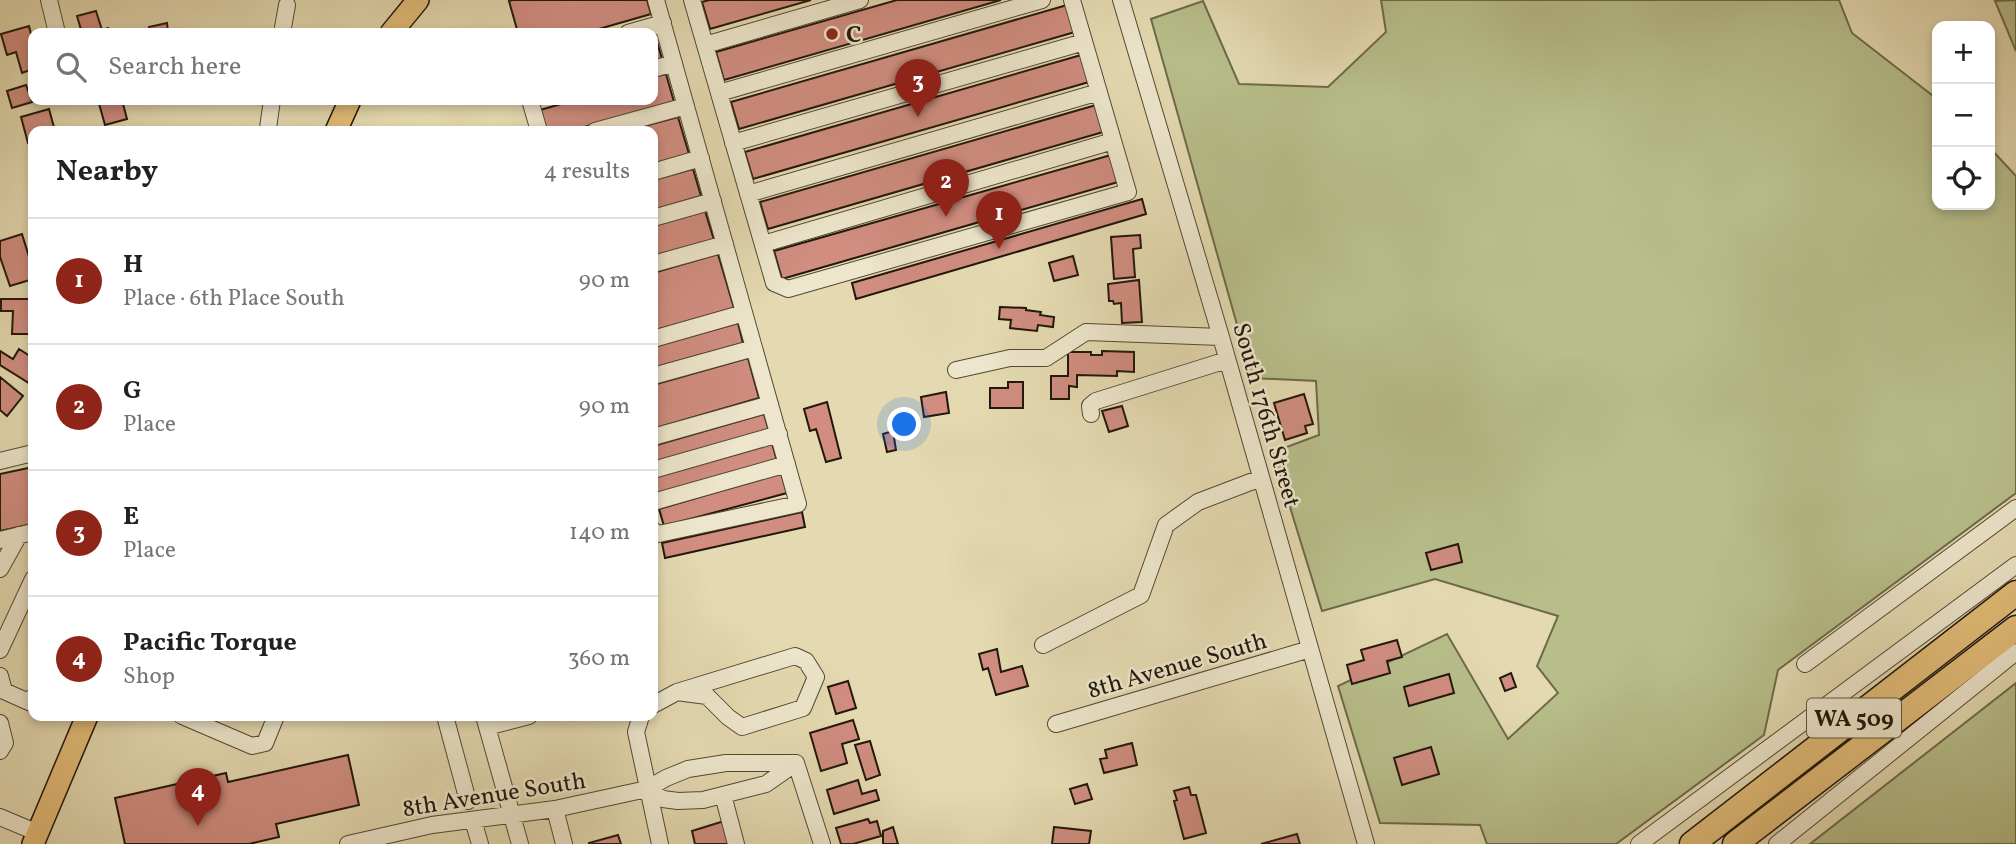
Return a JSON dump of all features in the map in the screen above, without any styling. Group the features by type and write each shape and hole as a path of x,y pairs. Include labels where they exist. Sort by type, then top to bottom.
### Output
{"highway":[{"name":"WA 509","path":"1692,844 2016,593"},
{"name":"WA 509","path":"1735,844 2016,628"}],"main road":[{"path":"395,28 418,0"},
{"path":"338,126 346,105"},
{"path":"40,840 53,796 85,721"}],"street":[{"path":"49,0 56,28"},
{"path":"656,0 798,504 658,534"},
{"path":"692,0 774,284 788,289 1128,192 1072,0"},
{"path":"705,45 860,0"},
{"path":"719,93 1042,0"},
{"name":"South 176th Street","path":"1121,0 1366,844"},
{"path":"283,28 287,5"},
{"path":"646,28 663,23"},
{"path":"733,143 1084,42"},
{"path":"658,67 674,62"},
{"path":"748,194 1099,92"},
{"path":"268,126 271,105"},
{"path":"536,105 538,126"},
{"path":"613,126 686,106"},
{"path":"762,244 1113,141"},
{"path":"658,171 701,158"},
{"path":"658,217 713,201"},
{"path":"658,263 725,244"},
{"path":"658,338 744,313"},
{"path":"956,370 1010,358 1046,358 1086,332 1221,337"},
{"path":"658,375 754,348"},
{"path":"1091,414 1090,406 1096,401 1227,360"},
{"path":"658,436 770,404"},
{"path":"658,469 779,434"},
{"path":"0,461 28,454"},
{"path":"658,501 787,464"},
{"path":"1043,645 1141,595 1166,525 1198,502 1261,478"},
{"path":"1805,664 2016,508"},
{"path":"0,540 26,534"},
{"path":"0,569 26,534"},
{"path":"1639,844 2016,565"},
{"path":"0,650 28,590"},
{"name":"8th Avenue South","path":"1056,724 1310,649"},
{"path":"1777,844 2016,652"},
{"path":"658,702 677,692 795,656 806,661 816,677 803,708 742,727 708,696 677,692"},
{"path":"0,676 4,691 28,702"},
{"path":"194,721 252,746 265,743 274,721"},
{"path":"446,721 468,801"},
{"path":"486,721 520,844"},
{"path":"639,721 636,732 660,844"},
{"path":"0,723 5,743 0,751"},
{"name":"8th Avenue South","path":"348,844 396,839 432,825 555,809 647,789 666,778 701,767 726,763 796,763"},
{"path":"647,789 663,799 678,802 723,795 765,784 796,763 822,844"},
{"path":"723,795 736,844"},
{"path":"555,809 564,844"},
{"path":"0,817 40,840"},
{"path":"473,820 480,844"}],"green space":[{"path":"1381,0 1839,0 1852,33 1932,95 1932,210 1995,210 1995,153 2016,176 2016,493 1778,670 1764,735 1616,844 1487,844 1480,825 1380,823 1338,686 1447,634 1508,739 1558,693 1537,666 1558,616 1435,579 1322,611 1273,452 1319,435 1316,381 1252,378 1151,19 1203,1 1239,84 1328,87 1386,32"},
{"path":"2016,0 2016,51 1995,1"},
{"path":"2016,683 2016,844 1810,844"}],"building":[{"path":"647,0 651,14 602,28 517,28 509,1"},
{"path":"811,0 710,29 702,2"},
{"name":"C","path":"897,0 1001,0 724,80 716,52"},
{"path":"1067,5 1075,32 739,129 731,102"},
{"path":"96,11 101,28 81,28 77,16"},
{"path":"167,23 168,28 149,28"},
{"path":"29,26 28,71 22,73 16,52 7,55 1,34"},
{"path":"1081,55 1089,82 753,179 745,152"},
{"path":"666,74 674,102 588,126 545,126 540,110 558,105 658,105 658,76"},
{"path":"26,85 28,103 12,108 7,91"},
{"path":"99,105 123,105 127,119 105,125"},
{"path":"1096,105 1103,132 768,229 760,202"},
{"path":"49,109 54,126 28,126 28,143 21,117"},
{"path":"678,117 689,154 658,163 658,126 645,126"},
{"path":"1111,155 1118,182 782,279 774,251"},
{"path":"693,169 701,196 658,209 658,179"},
{"path":"1142,199 1146,214 856,299 852,283"},
{"path":"705,211 714,240 658,256 658,225"},
{"path":"22,234 28,254 28,281 10,286 0,257 0,241"},
{"path":"1140,235 1141,248 1133,249 1135,277 1114,279 1111,237"},
{"path":"718,254 734,308 658,330 658,272"},
{"path":"1073,256 1078,275 1054,281 1049,263"},
{"path":"1139,280 1142,322 1122,323 1121,303 1114,304 1109,301 1108,284"},
{"path":"1,299 28,299 28,334 12,334 13,311 1,311"},
{"path":"1000,307 1026,308 1041,312 1040,315 1054,317 1053,327 1038,325 1037,331 1010,328 1011,320 999,319"},
{"path":"738,323 743,343 658,367 658,346"},
{"path":"19,349 28,355 28,382 0,365 0,351 13,359"},
{"path":"1102,351 1134,352 1134,372 1117,371 1117,376 1077,375 1077,387 1069,386 1069,399 1051,399 1051,376 1068,376 1068,352 1102,355"},
{"path":"748,358 759,398 658,428 658,384"},
{"path":"0,377 23,396 7,416 0,410"},
{"path":"1008,382 1023,382 1023,408 990,408 990,388 1008,388"},
{"path":"946,392 949,413 924,417 921,397"},
{"path":"1304,394 1313,424 1305,426 1307,433 1285,440 1274,403"},
{"path":"827,402 841,458 826,462 816,429 810,431 804,409"},
{"path":"1122,406 1128,426 1109,432 1102,411"},
{"path":"764,414 769,431 658,463 658,445"},
{"path":"893,431 896,450 887,452 883,434"},
{"path":"772,443 777,461 658,495 658,477"},
{"path":"28,468 28,525 0,531 0,474"},
{"path":"781,473 787,493 664,526 659,509"},
{"path":"802,512 805,527 665,558 662,543"},
{"path":"1458,544 1462,562 1431,570 1426,553"},
{"path":"1397,640 1402,657 1387,661 1390,673 1352,684 1347,665 1364,660 1361,650"},
{"path":"997,649 1001,672 1022,666 1028,686 996,695 988,668 983,670 979,654"},
{"path":"1511,673 1516,687 1505,691 1500,678"},
{"path":"1449,674 1454,693 1409,706 1404,687"},
{"path":"848,681 856,708 836,714 828,687"},
{"path":"853,720 859,739 842,744 847,763 821,771 810,733"},
{"path":"870,741 880,775 866,780 855,745"},
{"path":"1132,743 1137,765 1104,773 1100,759 1107,758 1105,750"},
{"path":"1431,747 1439,774 1402,785 1394,758"},
{"path":"348,755 359,805 276,824 279,837 249,844 125,844 115,798 226,773 228,782"},
{"path":"858,780 862,794 876,790 879,800 834,814 827,790"},
{"path":"1087,784 1092,799 1075,804 1070,789"},
{"path":"1189,787 1191,795 1196,795 1206,833 1184,839 1174,791"},
{"path":"868,819 870,823 877,821 881,836 853,844 841,844 836,828"},
{"path":"724,821 731,844 695,844 692,831"},
{"path":"893,827 898,844 883,844 883,831"},
{"path":"1054,827 1091,831 1089,844 1052,844"},
{"path":"1297,834 1300,844 1261,844"},
{"path":"618,835 621,844 589,844 589,843"}],"place":[{"name":"C","path":"832,34"},
{"name":"E","path":"918,117"},
{"name":"G","path":"946,217"},
{"name":"H","path":"999,249"},
{"name":"Pacific Torque","path":"198,826"}]}
